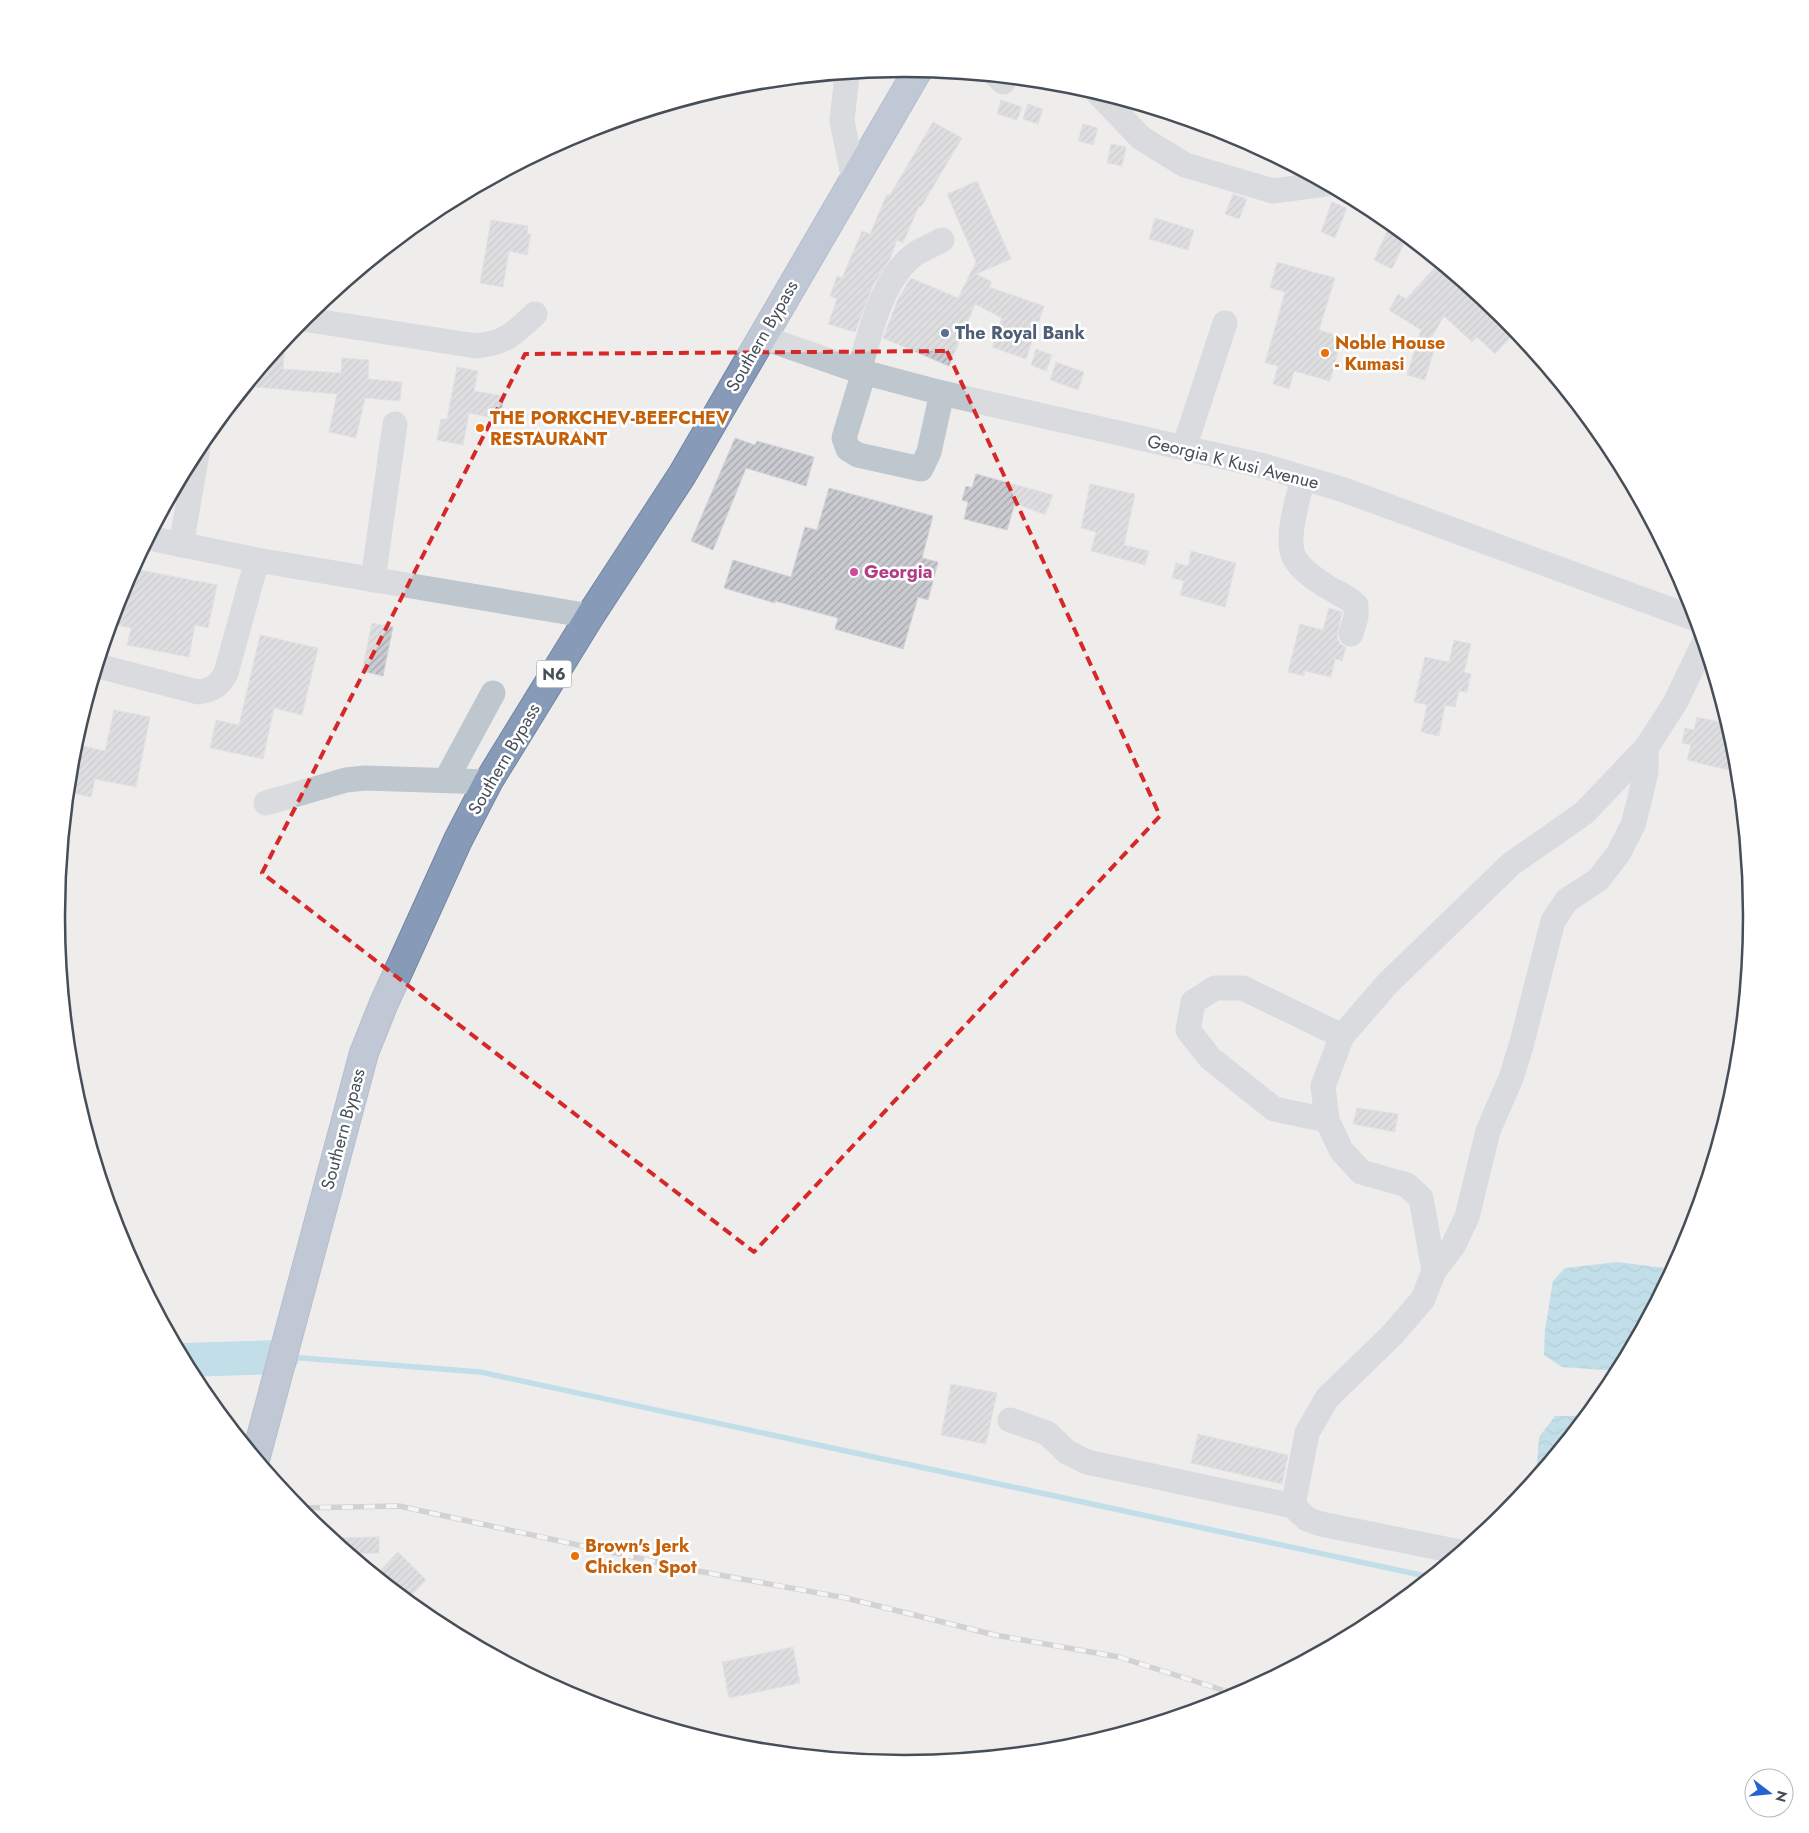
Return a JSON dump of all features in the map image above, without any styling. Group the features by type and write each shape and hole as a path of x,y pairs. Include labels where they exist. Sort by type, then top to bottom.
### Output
{"highway":[{"name":"Southern Bypass","path":"257,1451 356,1079 374,1026 454,849 488,782 590,616 682,475 914,77"}],"street":[{"path":"846,79 842,120 854,180"},
{"path":"1107,102 1141,138 1185,165 1274,191 1317,185"},
{"path":"942,240 914,255 897,272 878,307 844,438 848,449 858,455 921,469 929,452 942,393"},
{"path":"313,321 476,346 494,344 512,336 535,314"},
{"path":"1184,448 1225,323"},
{"name":"Georgia K Kusi Avenue","path":"761,337 861,372 942,393 1264,466 1387,505 1687,615"},
{"path":"373,580 395,424"},
{"path":"181,545 194,469"},
{"path":"1303,479 1293,516 1293,556 1304,571 1326,586 1346,596 1356,605 1356,617 1351,634"},
{"path":"155,539 257,560 590,616"},
{"path":"104,667 198,692 209,690 220,684 226,673 257,560"},
{"path":"1434,1271 1421,1198 1407,1185 1360,1172 1341,1150 1326,1120 1323,1086 1342,1036 1388,983 1511,864 1584,813 1646,748 1675,703 1700,651"},
{"path":"446,780 493,693"},
{"path":"1293,1506 1307,1433 1327,1398 1392,1335 1423,1299 1434,1271 1453,1246 1467,1217 1488,1132 1511,1078 1521,1046 1553,921 1567,900 1598,880 1618,854 1632,825 1640,798 1646,772 1646,748"},
{"path":"266,803 346,780 388,777 488,782"},
{"path":"1326,1120 1274,1109 1210,1058 1188,1030 1192,1002 1215,988 1243,988 1342,1036"},
{"path":"1010,1420 1047,1433 1067,1452 1086,1462 1293,1506 1307,1519 1320,1524 1455,1551"}],"highlighted area":[{"path":"947,351 1160,816 754,1252 262,873 525,354"}],"water":[{"path":"1617,1262 1666,1268 1632,1336 1611,1370 1562,1367 1544,1355 1545,1330 1553,1281 1565,1268"},
{"path":"1555,1416 1580,1416 1537,1469 1539,1437"}],"building":[{"path":"1001,100 1022,107 1017,120 997,114"},
{"path":"1028,104 1043,109 1038,124 1023,119"},
{"path":"933,122 962,138 921,207 919,206 903,243 897,240 890,259 873,285 855,332 828,324 837,299 830,296 837,276 842,278 862,231 870,234 887,194 890,195"},
{"path":"1083,124 1098,128 1093,145 1078,141"},
{"path":"1111,144 1126,147 1122,166 1107,163"},
{"path":"977,181 1011,259 976,274 992,282 989,287 1044,306 1026,359 992,347 1002,318 975,304 949,366 883,338 898,299 911,278 958,298 976,262 947,194"},
{"path":"1233,194 1247,199 1239,219 1225,214"},
{"path":"1332,202 1347,208 1335,238 1321,232"},
{"path":"1155,218 1194,230 1188,250 1149,239"},
{"path":"491,220 528,226 527,234 531,234 527,255 509,251 503,287 480,283"},
{"path":"1388,230 1405,242 1392,269 1374,260"},
{"path":"1277,262 1335,278 1319,330 1342,337 1330,381 1294,371 1289,389 1273,384 1278,366 1265,363 1285,292 1270,288"},
{"path":"1436,266 1458,285 1511,337 1495,354 1477,337 1472,342 1444,316 1426,347 1434,350 1425,380 1407,375 1421,330 1389,310 1398,294 1406,299"},
{"path":"1036,349 1052,355 1046,371 1031,365"},
{"path":"284,351 283,369 341,373 342,358 369,360 368,379 402,382 400,401 365,398 356,438 329,432 337,394 255,387 255,384"},
{"path":"1056,362 1084,372 1078,390 1050,380"},
{"path":"457,367 478,371 474,391 504,396 500,419 469,413 463,445 437,440 441,419 447,419"},
{"path":"735,438 755,445 757,441 814,457 806,486 746,468 713,550 691,541"},
{"path":"976,474 1053,495 1045,515 1015,503 1007,530 964,519 968,502 962,500 966,486 972,488"},
{"path":"1090,484 1135,494 1124,545 1149,551 1145,565 1091,551 1096,532 1081,528"},
{"path":"829,488 933,516 922,558 938,562 928,600 918,597 903,649 835,629 838,618 775,601 775,603 724,588 733,560 791,577 805,527 817,530"},
{"path":"1191,551 1236,563 1225,607 1180,595 1184,581 1172,578 1176,563 1188,566"},
{"path":"140,570 217,585 208,628 195,625 189,657 127,645 131,628 118,625"},
{"path":"1329,608 1342,612 1337,637 1340,644 1346,647 1342,661 1335,659 1331,677 1305,671 1304,676 1288,672 1300,624 1323,630"},
{"path":"372,623 393,627 383,676 362,671"},
{"path":"260,635 318,648 302,715 274,708 263,759 210,748 216,720 239,725"},
{"path":"1454,640 1471,644 1464,672 1471,674 1467,692 1459,691 1455,707 1445,705 1439,736 1421,732 1427,705 1414,702 1425,657 1449,662"},
{"path":"114,710 150,717 136,787 95,779 91,797 74,793 83,746 105,751"},
{"path":"1697,717 1721,722 1730,763 1728,770 1687,760 1691,745 1682,743 1685,728 1694,730"},
{"path":"1357,1108 1398,1114 1395,1132 1353,1124"},
{"path":"951,1384 997,1393 986,1444 941,1435"},
{"path":"1198,1434 1288,1455 1282,1484 1191,1463"},
{"path":"379,1537 379,1553 358,1554 340,1538"},
{"path":"398,1552 426,1580 411,1596 379,1572"},
{"path":"793,1647 800,1683 729,1698 722,1662"}],"waterway":[{"path":"192,1360 282,1357"},
{"path":"289,1357 480,1372 1425,1576"}],"railway":[{"path":"309,1508 399,1506 698,1571 846,1598 995,1635 1119,1657 1227,1692"}],"place":[{"name":"The Royal Bank","path":"945,333"},
{"name":"Noble House - Kumasi","path":"1325,353"},
{"name":"THE PORKCHEV-BEEFCHEV RESTAURANT","path":"480,428"},
{"name":"Georgia","path":"854,572"},
{"name":"Brown's Jerk Chicken Spot","path":"575,1556"}]}
